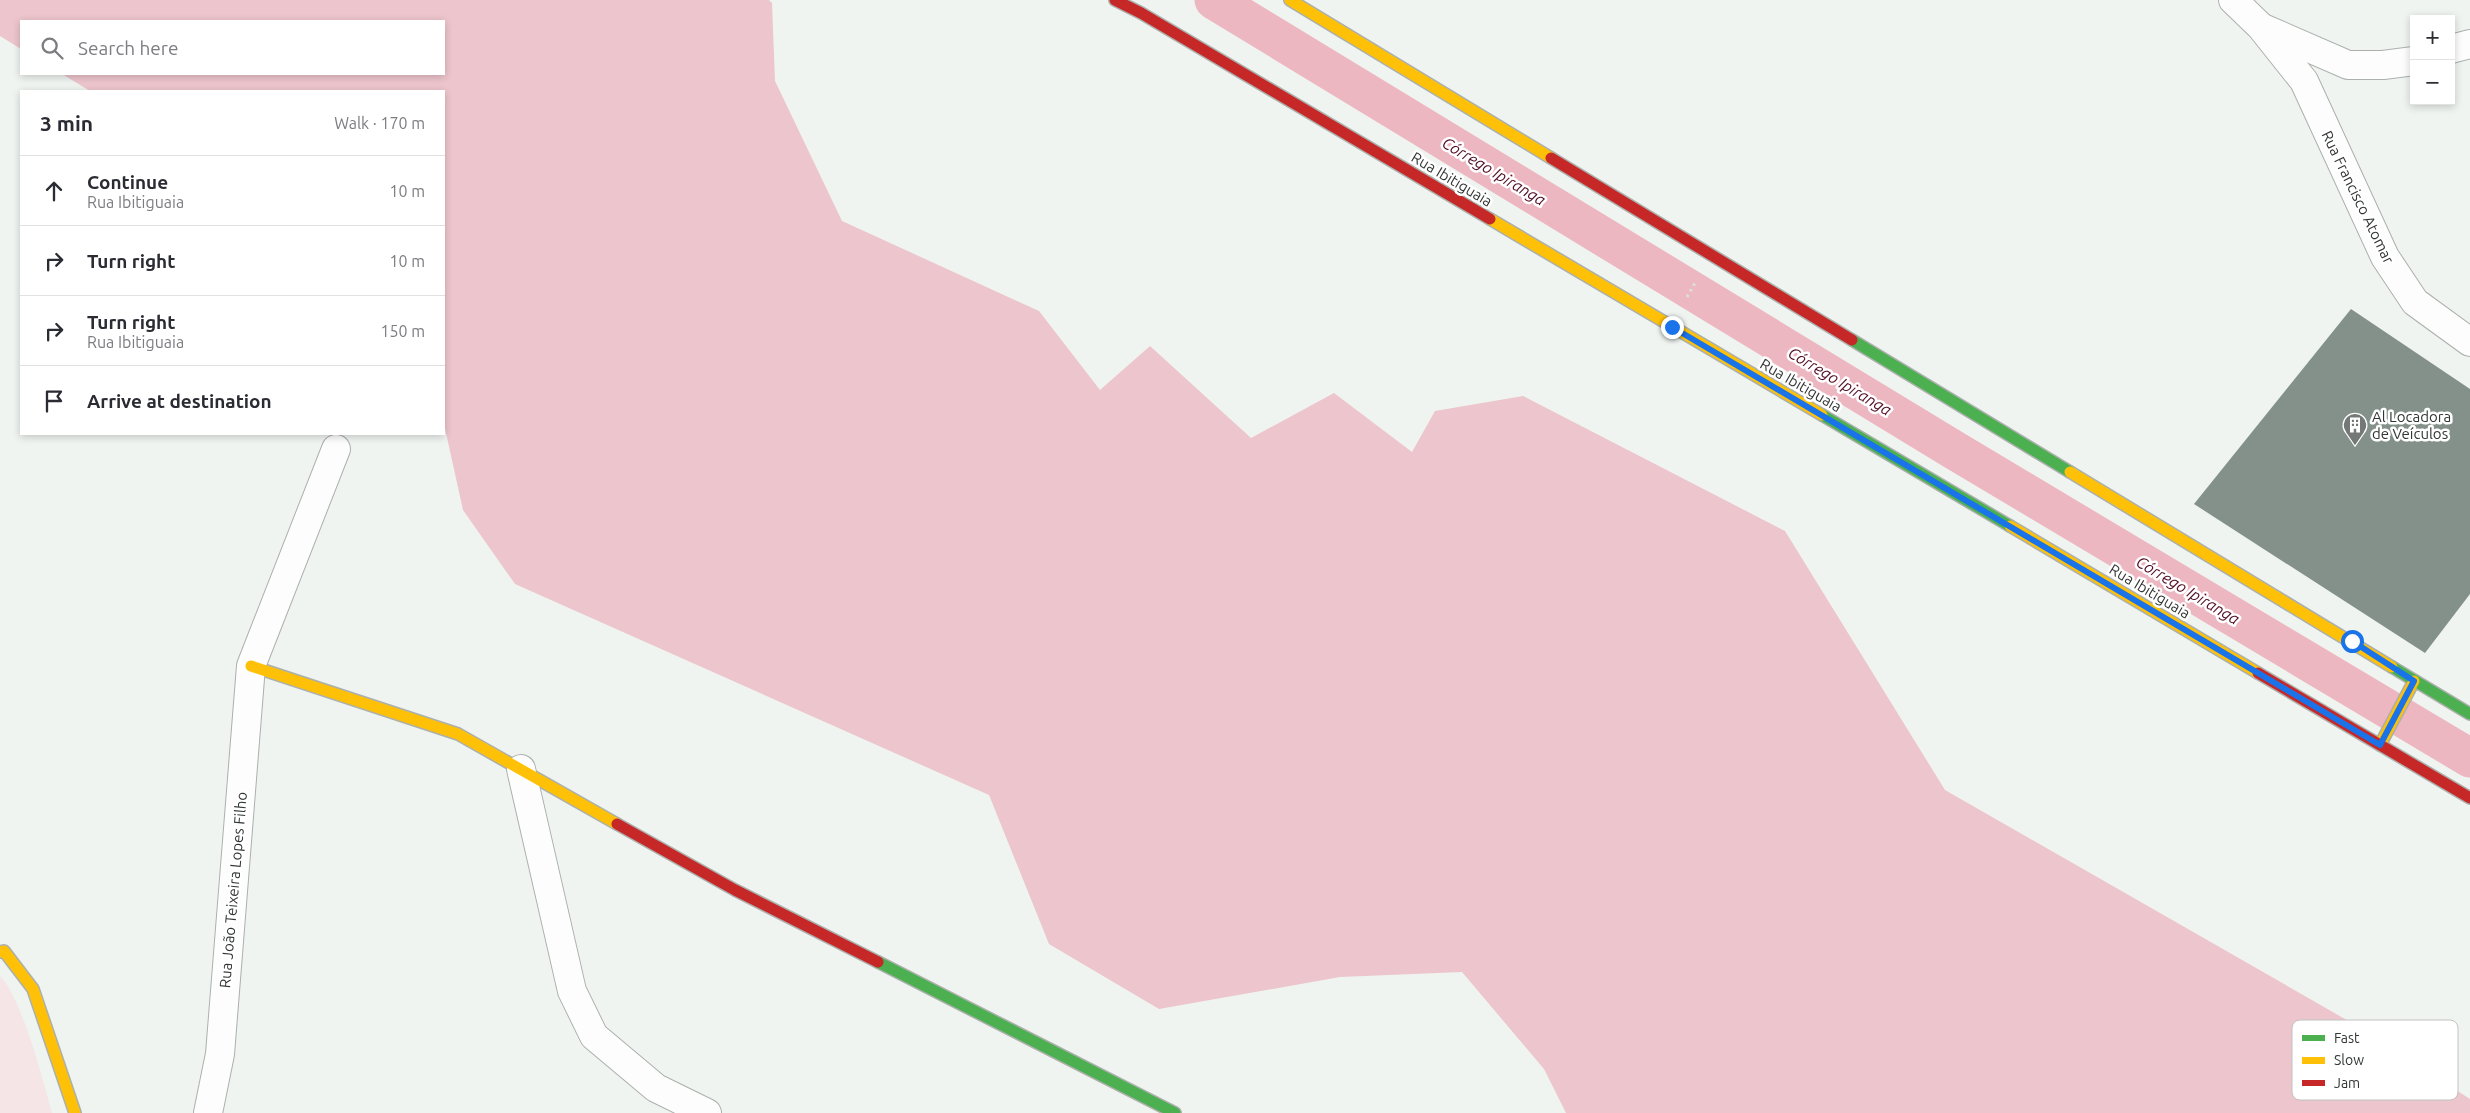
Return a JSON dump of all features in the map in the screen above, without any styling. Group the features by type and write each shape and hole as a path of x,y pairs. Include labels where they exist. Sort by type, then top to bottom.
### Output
{"main road":[{"name":"Rua Ibitiguaia","path":"1115,0 1150,18 2470,798"},
{"path":"1290,0 2352,641 2412,684 2470,714"},
{"path":"251,666 458,734 735,890 1175,1113"},
{"path":"2380,745 2412,684"},
{"path":"0,952 4,951 33,989 75,1113"}],"street":[{"path":"2233,0 2261,26 2348,65 2383,65 2410,61"},
{"name":"Rua Francisco Atomar","path":"2261,26 2304,81 2385,257 2415,302 2470,342"},
{"path":"2455,48 2470,44"},
{"name":"Rua João Teixeira Lopes Filho","path":"208,1113 220,1054 251,666 336,449"},
{"path":"521,769 572,991 594,1036 656,1088 707,1113"}],"path":[{"path":"1686,299 1695,282"}],"shaded area":[{"path":"0,0 769,0 772,3 775,81 842,221 1039,311 1100,390 1150,346 1251,438 1334,393 1412,452 1435,411 1523,396 1785,531 1945,790 2347,1020 2292,1020 2292,1100 2458,1100 2458,1091 2470,1099 2470,1113 1566,1113 1544,1069 1462,972 1340,977 1159,1009 1049,944 989,795 515,584 463,510 445,429 445,90 88,90 64,75 445,75 445,20 20,20 20,48 0,36"},
{"path":"0,976 8,986 24,1020 52,1113 0,1113"}],"building":[{"name":"Al Locadora de Veículos","path":"2351,309 2470,389 2470,594 2425,653 2194,504"}],"waterway":[{"name":"Córrego Ipiranga","path":"1214,0 1954,450 2470,758"}],"traffic: fast":[{"path":"1852,340 2070,472"},
{"path":"1822,415 2010,526"},
{"path":"2392,667 2470,714"},
{"path":"878,962 1175,1113"}],"traffic: slow":[{"path":"1290,0 1551,158"},
{"path":"1490,219 1822,415"},
{"path":"2070,472 2392,667"},
{"path":"2010,526 2258,673"},
{"path":"251,666 458,734 617,824"},
{"path":"2380,745 2414,681"},
{"path":"0,952 4,951 33,989 75,1113"}],"traffic: jam":[{"path":"1115,0 1141,13 1490,219"},
{"path":"1551,158 1852,340"},
{"path":"2258,673 2470,798"},
{"path":"617,824 735,890 878,962"}],"place":[{"name":"Al Locadora de Veículos","path":"2355,446"}],"route":[{"path":"1672,327 2380,745 2414,681 2352,641"}]}
